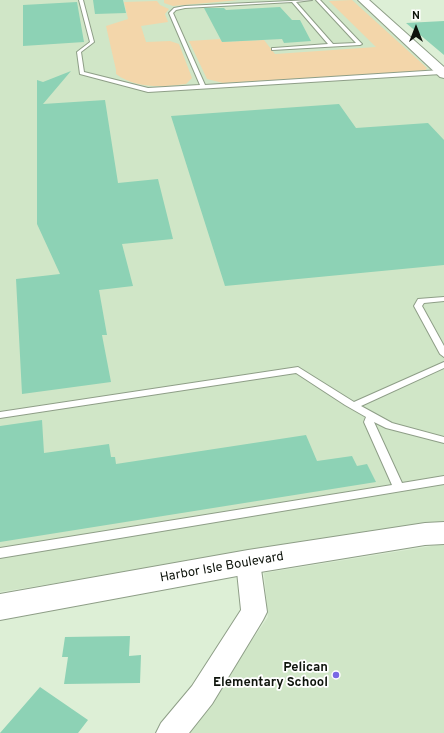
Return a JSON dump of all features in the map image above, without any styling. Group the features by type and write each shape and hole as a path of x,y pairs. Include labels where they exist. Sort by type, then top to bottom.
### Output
{"street":[{"path":"363,0 443,73"},
{"name":"Harbor Isle Boulevard","path":"0,607 248,562 425,534 444,533"},
{"path":"171,733 202,694 254,612 248,562"}],"lane":[{"path":"81,0 92,42 79,52 82,72 148,90 443,73"},
{"path":"203,86 171,13 175,9 201,6 310,0"},
{"path":"274,49 360,44 318,0"},
{"path":"293,1 332,46"},
{"path":"444,299 421,301 418,306 444,354"},
{"path":"353,406 444,364"},
{"path":"0,415 298,370 353,406 389,426 444,440"},
{"path":"371,416 369,422 400,488"},
{"path":"0,553 444,480"}],"shaded area":[{"path":"0,0 358,0 444,79 444,521 0,592"},
{"path":"164,0 239,0 173,6 164,3"},
{"path":"352,0 427,68 425,71 223,83 207,79 189,41 220,39 222,42 264,40 275,54 376,47 329,1"},
{"path":"157,1 160,5 169,9 165,14 168,22 141,26 146,42 170,41 179,44 192,78 186,84 168,86 141,85 124,79 116,74 106,26 128,19 124,2"},
{"name":"Pelican Elementary School","path":"444,544 444,733 188,733 268,617 264,573"}],"building":[{"path":"93,0 123,0 126,13 95,14"},
{"path":"77,2 84,42 23,46 23,5"},
{"path":"280,7 292,20 300,20 311,41 284,43 282,39 222,42 204,8 224,8 226,10"},
{"path":"444,21 444,55 406,23"},
{"path":"71,71 43,104 105,100 118,183 158,179 173,239 122,244 133,286 99,290 107,335 102,335 111,382 22,394 16,279 60,274 37,224 37,80 43,82"},
{"path":"339,104 356,128 428,123 444,140 444,265 225,286 171,116"},
{"path":"42,420 44,453 109,444 111,457 115,457 116,464 306,435 317,461 352,456 357,466 367,464 376,482 0,542 0,426"},
{"path":"130,636 129,656 141,655 140,683 64,684 68,657 62,657 65,637"},
{"path":"40,687 88,720 78,733 0,733"}],"place":[{"name":"Pelican Elementary School","path":"336,675"}]}
